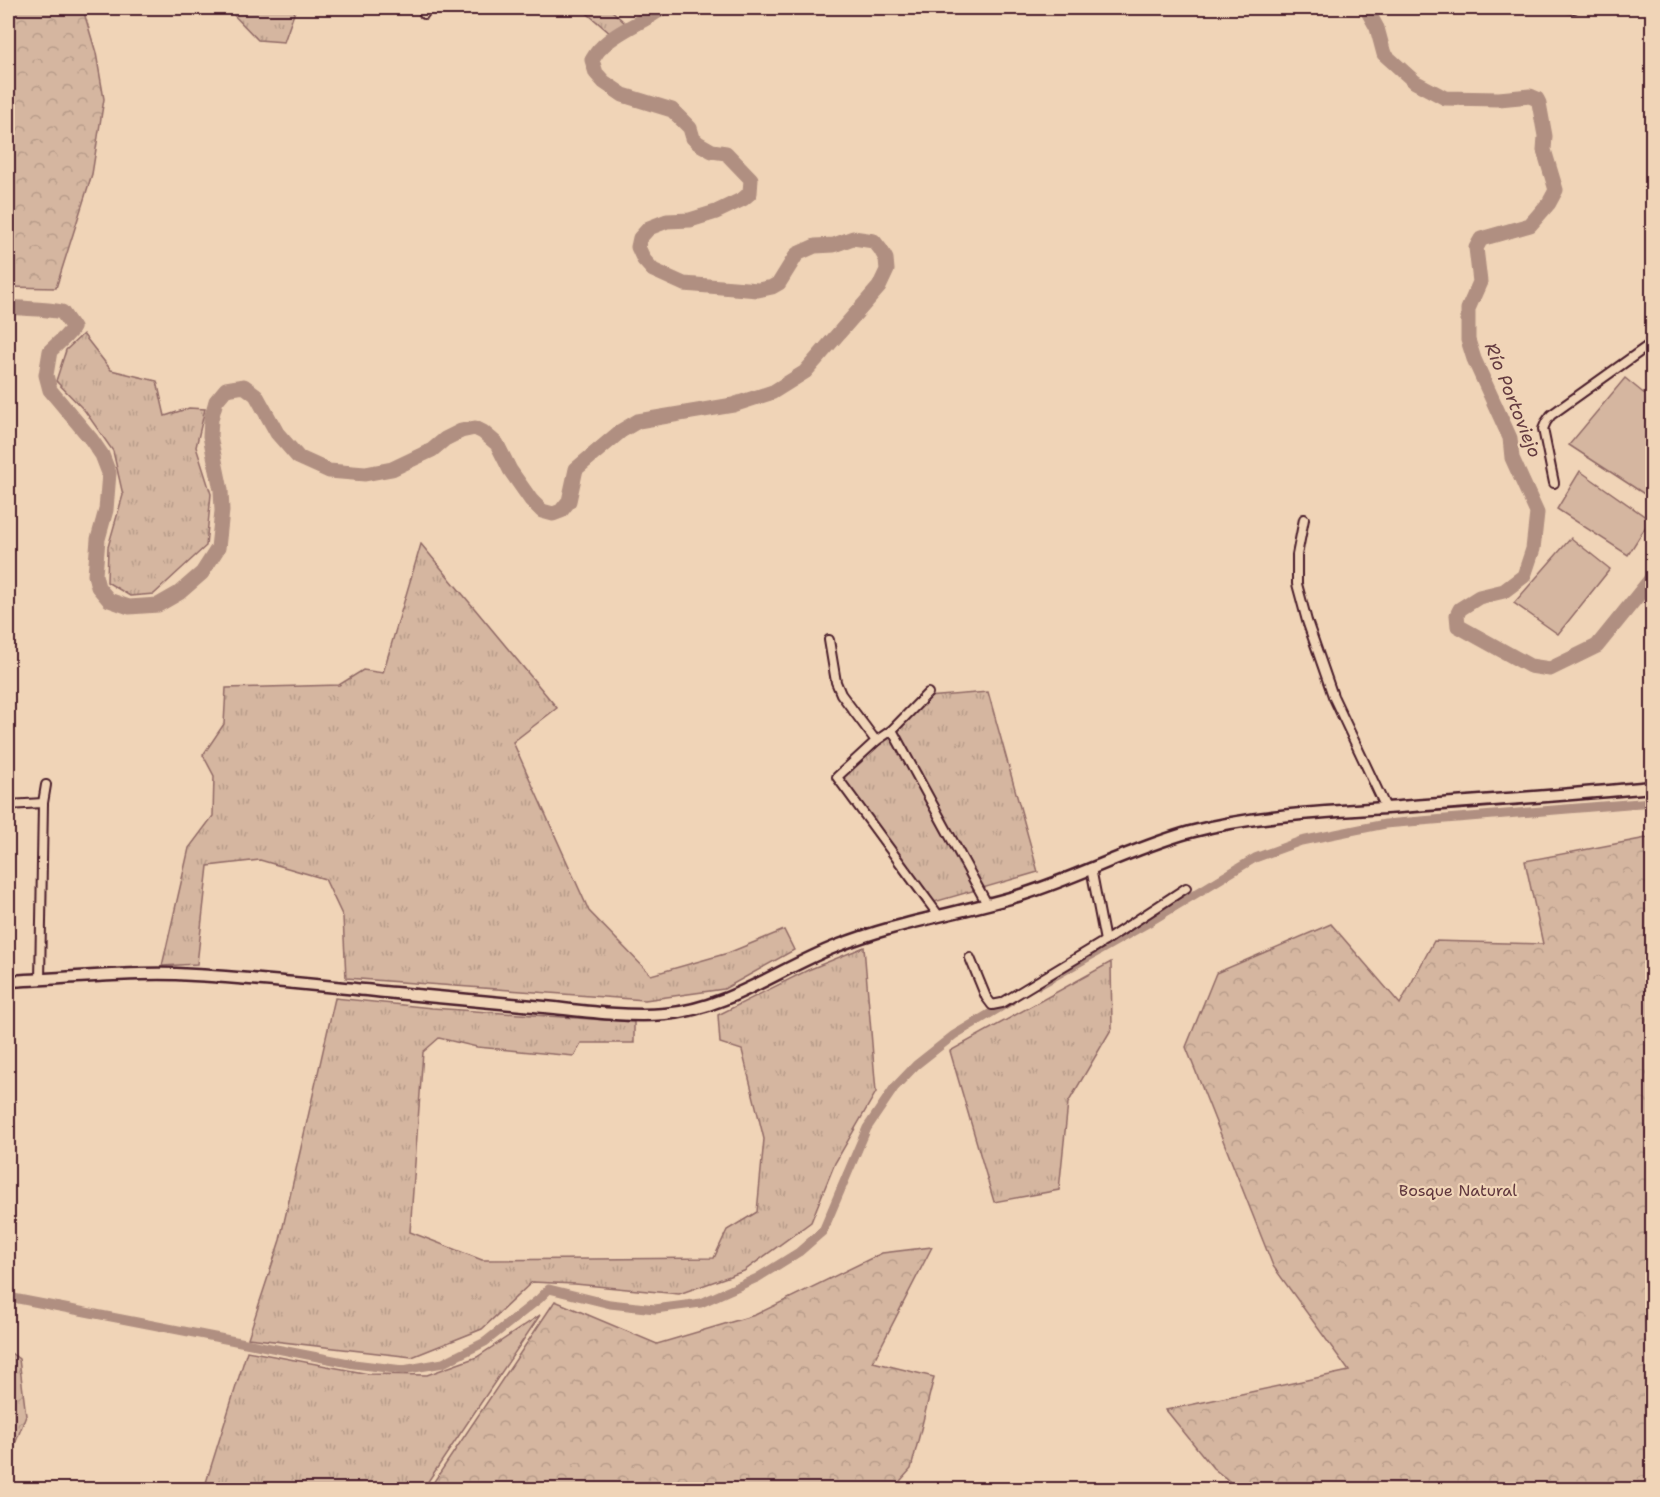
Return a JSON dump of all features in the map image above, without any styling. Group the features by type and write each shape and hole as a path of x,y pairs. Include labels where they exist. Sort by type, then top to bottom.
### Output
{"street":[{"path":"1554,483 1543,429 1546,422 1551,415 1653,344"},
{"path":"1304,519 1297,555 1297,584 1307,621 1333,696 1386,808"},
{"path":"829,640 836,682 841,694 876,741"},
{"path":"928,693 892,730 876,741 837,777 939,916"},
{"path":"892,730 987,904"},
{"path":"40,980 43,803 46,785"},
{"path":"8,981 175,974 586,1011 666,1014 703,1006 729,997 807,958 840,945 895,927 1027,893 1189,832 1234,823 1326,811 1519,799 1653,787"},
{"path":"8,805 43,803"},
{"path":"1091,867 1105,941"},
{"path":"970,958 986,997 992,1005 1002,1003 1105,941 1186,888"}],"green space":[{"path":"8,8 83,9 96,53 104,99 92,174 56,288 8,287"},
{"path":"227,8 296,8 284,42 258,40"},
{"path":"581,8 609,8 626,24 611,34"},
{"path":"83,334 111,370 157,381 165,416 189,408 205,409 196,447 211,494 206,546 154,594 130,596 107,582 108,547 123,495 113,451 85,411 56,381 66,350"},
{"path":"1625,378 1652,400 1652,499 1569,445"},
{"path":"1580,471 1650,520 1628,555 1557,509"},
{"path":"1571,538 1610,569 1558,634 1514,603"},
{"path":"421,544 557,708 513,742 589,911 651,975 728,953 784,930 794,950 724,989 645,1000 346,978 343,917 325,879 260,860 208,866 197,964 162,966 189,848 213,816 214,776 203,755 224,724 226,688 339,685 363,670 383,673"},
{"path":"988,692 1038,872 924,905 833,778 927,697"},
{"name":"Bosque Natural","path":"1652,837 1652,1489 1239,1489 1213,1468 1166,1410 1349,1371 1273,1266 1186,1047 1216,973 1331,924 1400,1004 1434,941 1543,944 1525,861"},
{"path":"864,947 876,1092 835,1163 811,1222 744,1271 679,1294 532,1282 482,1329 412,1357 248,1338 280,1240 335,998 432,1008 634,1022 634,1043 581,1043 574,1056 477,1047 439,1038 423,1052 410,1232 482,1260 714,1258 727,1230 757,1212 764,1139 742,1050 720,1043 718,1015 808,970"},
{"path":"1111,962 1112,1028 1068,1103 1059,1190 994,1202 950,1051"},
{"path":"932,1247 873,1362 934,1377 911,1469 893,1489 429,1489 555,1301 657,1344 755,1315 882,1253"},
{"path":"540,1315 423,1489 204,1489 247,1351 369,1374 427,1375 477,1357"},
{"path":"8,1351 19,1359 26,1416 8,1462"}],"waterway":[{"name":"Río Portoviejo","path":"8,307 62,312 73,328 50,351 46,375 50,390 91,439 102,455 109,473 106,510 98,539 95,575 98,587 109,600 129,607 158,605 179,593 202,573 218,548 222,511 221,490 210,436 211,419 216,401 226,389 244,386 256,395 277,433 298,457 329,471 365,474 392,469 432,450 445,439 461,431 475,428 497,444 510,470 531,500 542,511 553,514 561,511 569,501 576,469 621,431 638,421 733,405 773,392 805,372 879,287 887,270 886,259 874,241 853,238 834,245 815,246 797,254 779,283 758,290 684,284 653,270 644,260 638,247 640,238 649,228 667,221 690,220 716,212 743,199 750,193 751,179 726,153 712,151 698,143 693,138 690,128 672,110 623,95 604,82 596,73 592,60 607,42 662,8"},
{"name":"Río Portoviejo","path":"1366,8 1377,28 1384,54 1415,82 1445,98 1499,99 1530,96 1537,99 1545,136 1544,150 1556,190 1549,203 1530,225 1481,239 1476,248 1480,282 1468,309 1468,340 1474,359 1510,438 1512,458 1537,513 1533,549 1524,576 1504,591 1479,597 1460,609 1457,615 1458,626 1530,666 1550,669 1597,646 1652,578"},
{"path":"1039,985 1255,858 1301,841 1385,824 1652,802"},
{"path":"8,1297 354,1364 403,1370 443,1363 485,1342 549,1289 610,1304 655,1309 701,1303 757,1278 799,1252 823,1231 867,1128 894,1088 916,1065 954,1035 1011,1001"}]}
